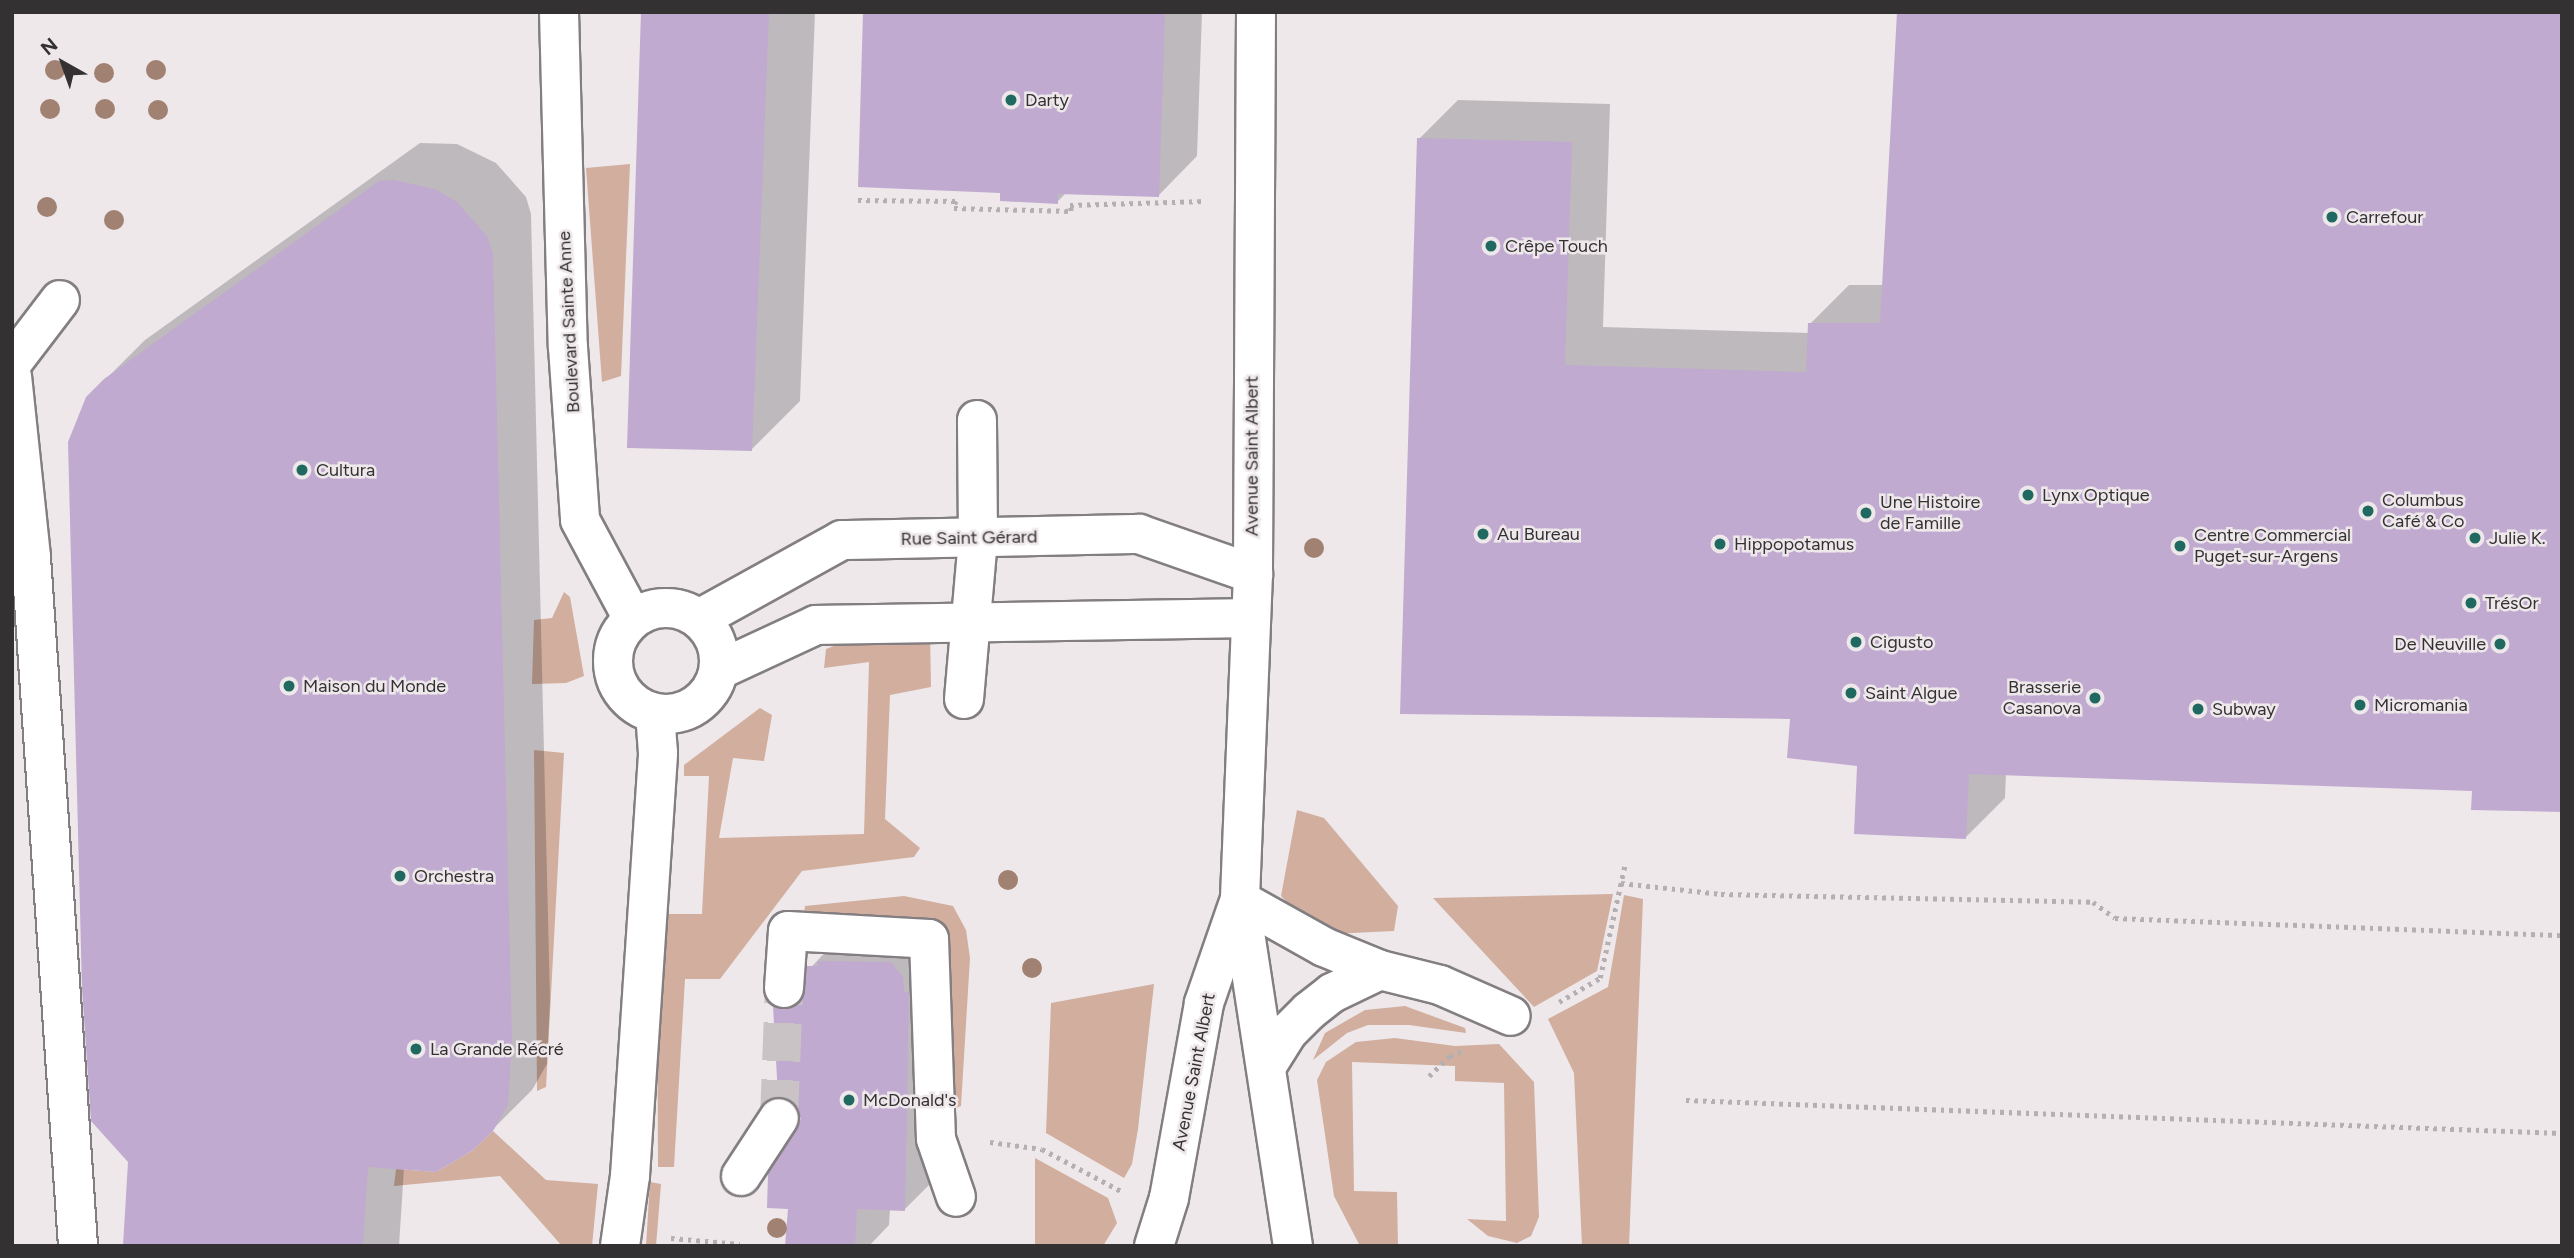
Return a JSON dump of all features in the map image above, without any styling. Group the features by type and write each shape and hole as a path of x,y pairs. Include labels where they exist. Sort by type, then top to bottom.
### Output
{"lane":[{"name":"Boulevard Sainte Anne","path":"559,12 567,321 580,520 632,619"},
{"name":"Avenue Saint Albert","path":"1256,12 1253,574 1240,900 1268,1064 1284,1207 1293,1246"},
{"path":"12,363 60,300"},
{"path":"12,376 32,572 78,1246"},
{"path":"964,699 978,538 977,421"},
{"name":"Rue Saint Gérard","path":"699,619 842,540 1139,534 1253,574"},
{"path":"667,608 699,619 716,642 719,670 703,701 689,710 655,713 639,707 616,681 614,648 632,619 667,608"},
{"path":"719,670 816,625 1251,618"},
{"path":"620,1246 630,1176 658,753 655,713"},
{"path":"1240,900 1324,947 1380,970 1440,985 1511,1016"},
{"name":"Avenue Saint Albert","path":"1154,1246 1169,1198 1205,1003 1240,900"},
{"path":"784,988 788,931 929,939 936,1139 956,1197"},
{"path":"1268,1064 1289,1031 1309,1012 1332,993 1380,970"},
{"path":"741,1176 779,1118"}],"path":[{"path":"858,200 956,201 954,208 1071,211 1070,205 1193,202"},
{"path":"1621,883 1721,894 2093,902 2115,918 2562,935"},
{"path":"1686,1100 2562,1133"},
{"path":"936,1139 1042,1149 1122,1191 1169,1198"}],"shaded area":[{"path":"630,164 621,376 602,382 586,168"},
{"path":"564,592 570,597 584,676 566,683 532,684 534,620 552,618"},
{"path":"878,629 930,633 931,687 890,695 885,819 920,848 914,857 802,871 720,979 685,979 674,1167 658,1167 657,960 669,914 702,914 709,776 684,776 684,765 760,708 772,715 764,761 733,758 719,838 864,834 869,662 824,668 826,649"},
{"path":"534,750 564,753 546,1087 537,1091"},
{"path":"1297,810 1324,818 1398,906 1394,931 1331,934 1312,929 1281,896"},
{"path":"1613,894 1597,971 1534,1007 1433,898"},
{"path":"1624,895 1643,899 1629,1246 1582,1246 1574,1073 1548,1019 1608,987"},
{"path":"904,896 953,906 966,930 970,958 961,1106 950,1110 943,944 803,919 805,906"},
{"path":"1154,984 1138,1129 1132,1164 1124,1178 1046,1133 1051,1003"},
{"path":"1405,1006 1465,1028 1466,1033 1409,1025 1368,1025 1347,1033 1313,1060 1325,1033 1365,1010"},
{"path":"1395,1038 1455,1046 1499,1044 1534,1082 1539,1217 1531,1236 1517,1243 1488,1236 1467,1219 1506,1221 1504,1083 1455,1081 1455,1066 1352,1062 1354,1191 1397,1192 1398,1246 1360,1246 1334,1196 1317,1080 1326,1062 1356,1042"},
{"path":"493,1131 546,1180 598,1184 592,1246 562,1246 500,1176 394,1186 396,1169 436,1172 472,1151"},
{"path":"1035,1158 1108,1198 1117,1223 1103,1246 1035,1246"},
{"path":"650,1182 661,1184 656,1246 646,1246"}],"building":[{"path":"641,12 769,12 752,451 627,448"},
{"name":"Darty","path":"863,12 1165,12 1159,197 1058,194 1058,204 1000,201 1000,193 858,187"},
{"name":"Centre Commercial Puget-sur-Argens","path":"1897,12 2562,12 2562,812 2471,810 2472,791 1969,774 1966,839 1854,834 1857,766 1787,758 1790,719 1400,714 1417,138 1572,142 1565,365 1806,372 1808,323 1880,323"},
{"path":"394,180 435,189 457,202 487,236 493,254 512,1040 508,1105 493,1131 472,1151 436,1172 368,1167 363,1246 123,1246 128,1162 91,1121 82,988 68,442 86,397 104,379 379,181"},
{"name":"McDonald's","path":"818,961 891,962 903,977 904,992 909,992 905,1211 857,1209 855,1246 785,1246 788,1209 767,1208 768,1174 801,1119 792,1100 778,1097 773,1006 793,1008 802,1001 807,966 818,966"}],"tunnel":[{"path":"779,1118 784,988"}],"place":[{"name":"Darty","path":"1011,100"},
{"name":"Carrefour","path":"2332,217"},
{"name":"Crêpe Touch","path":"1491,246"},
{"name":"Cultura","path":"302,470"},
{"name":"Lynx Optique","path":"2028,495"},
{"name":"Columbus Café & Co","path":"2368,511"},
{"name":"Une Histoire de Famille","path":"1866,513"},
{"name":"Au Bureau","path":"1483,534"},
{"name":"Julie K.","path":"2475,538"},
{"name":"Hippopotamus","path":"1720,544"},
{"name":"Centre Commercial Puget-sur-Argens","path":"2180,546"},
{"name":"TrésOr","path":"2471,603"},
{"name":"Cigusto","path":"1856,642"},
{"name":"De Neuville","path":"2500,644"},
{"name":"Maison du Monde","path":"289,686"},
{"name":"Saint Algue","path":"1851,693"},
{"name":"Brasserie Casanova","path":"2095,698"},
{"name":"Micromania","path":"2360,705"},
{"name":"Subway","path":"2198,709"},
{"name":"Orchestra","path":"400,876"},
{"name":"La Grande Récré","path":"416,1049"},
{"name":"McDonald's","path":"849,1100"}]}
